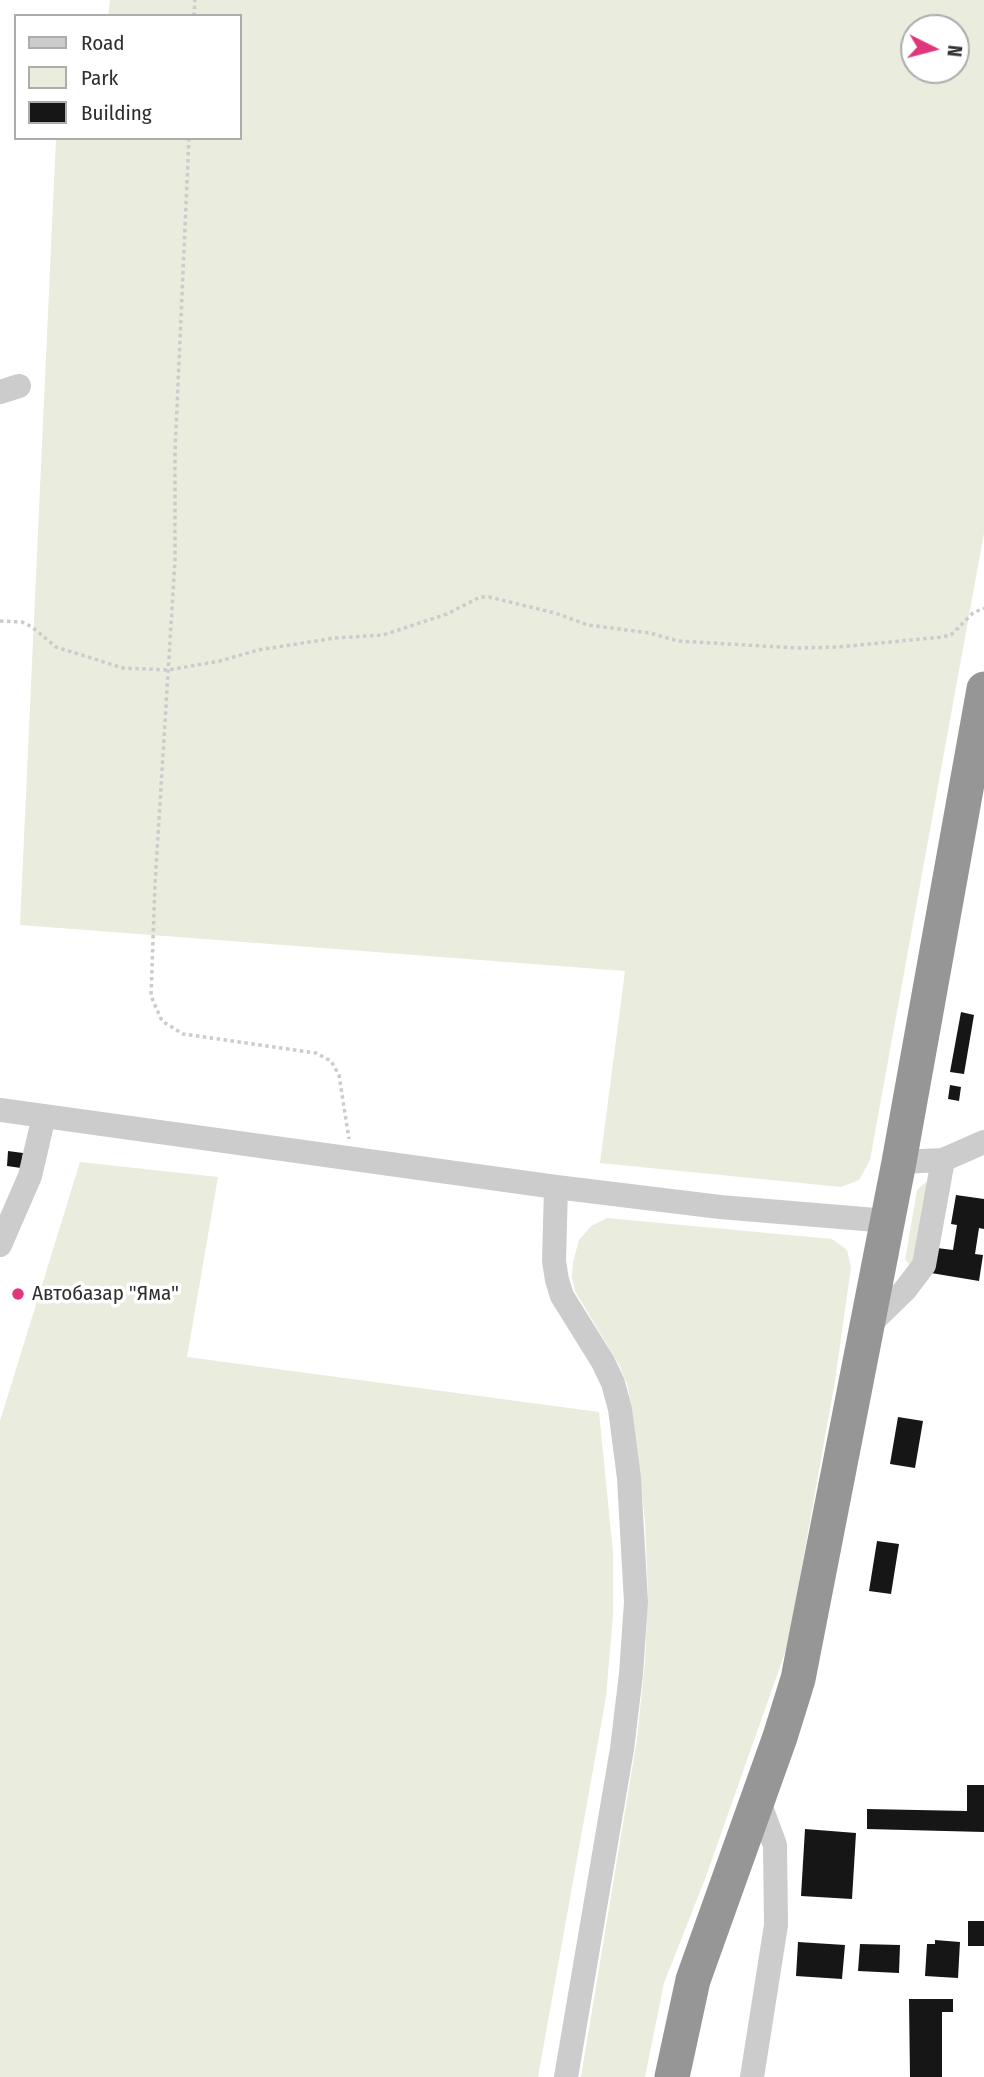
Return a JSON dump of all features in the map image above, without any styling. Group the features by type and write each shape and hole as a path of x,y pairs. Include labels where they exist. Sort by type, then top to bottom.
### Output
{"highway":[{"path":"672,2077 693,1980 798,1679 888,1221 984,688"}],"street":[{"path":"0,1110 556,1187 720,1207 888,1221"},
{"path":"0,1245 30,1176 44,1116"},
{"path":"899,1162 943,1160 984,1142"},
{"path":"868,1326 905,1290 924,1265 943,1160"},
{"path":"556,1187 554,1261 557,1280 562,1296 613,1383 620,1409 630,1491 636,1602 622,1749 566,2077"},
{"path":"752,2077 776,1925 775,1845 758,1799"}],"path":[{"path":"189,140 175,452 175,560 155,884 151,996 162,1021 183,1034 316,1053 331,1061 339,1074 352,1159"},
{"path":"0,621 22,622 57,647 123,668 169,670 220,662 258,650 383,635 447,614 480,597 555,613 587,625 650,633 678,640 797,648 838,647 942,637 951,635 973,613 984,608"}],"green space":[{"path":"110,0 984,0 984,533 870,1160 859,1180 841,1187 600,1163 625,971 20,925 56,140 242,140 242,14 108,14"},
{"path":"80,1162 218,1177 187,1357 599,1412 613,1553 613,1615 606,1697 538,2077 0,2077 0,1421"},
{"path":"926,1182 929,1183 915,1261 910,1265 905,1260 917,1190"},
{"path":"607,1218 832,1239 847,1250 851,1267 835,1381 788,1644 705,1879 664,1983 645,2077 581,2077 637,1739 648,1594 645,1521 627,1384 619,1365 575,1291 572,1277 579,1240 591,1226"}],"building":[{"path":"961,1012 974,1015 964,1074 950,1072"},
{"path":"950,1085 961,1087 959,1101 948,1099"},
{"path":"8,1151 23,1153 21,1168 7,1166"},
{"path":"956,1195 984,1199 984,1229 979,1228 975,1254 983,1255 979,1281 925,1272 929,1247 953,1250 957,1225 951,1224"},
{"path":"898,1417 923,1421 915,1468 890,1464"},
{"path":"877,1541 899,1544 891,1594 869,1591"},
{"path":"967,1785 984,1785 984,1832 867,1829 867,1809 967,1811"},
{"path":"805,1829 856,1833 852,1899 801,1896"},
{"path":"968,1921 984,1921 984,1946 968,1946"},
{"path":"935,1940 960,1942 958,1978 925,1976 927,1944 935,1944"},
{"path":"798,1942 845,1945 842,1979 796,1976"},
{"path":"860,1944 900,1945 899,1973 858,1971"},
{"path":"909,1999 953,1999 953,2012 942,2012 942,2077 910,2077"}],"place":[{"name":"Автобазар \"Яма\"","path":"18,1294"}]}
